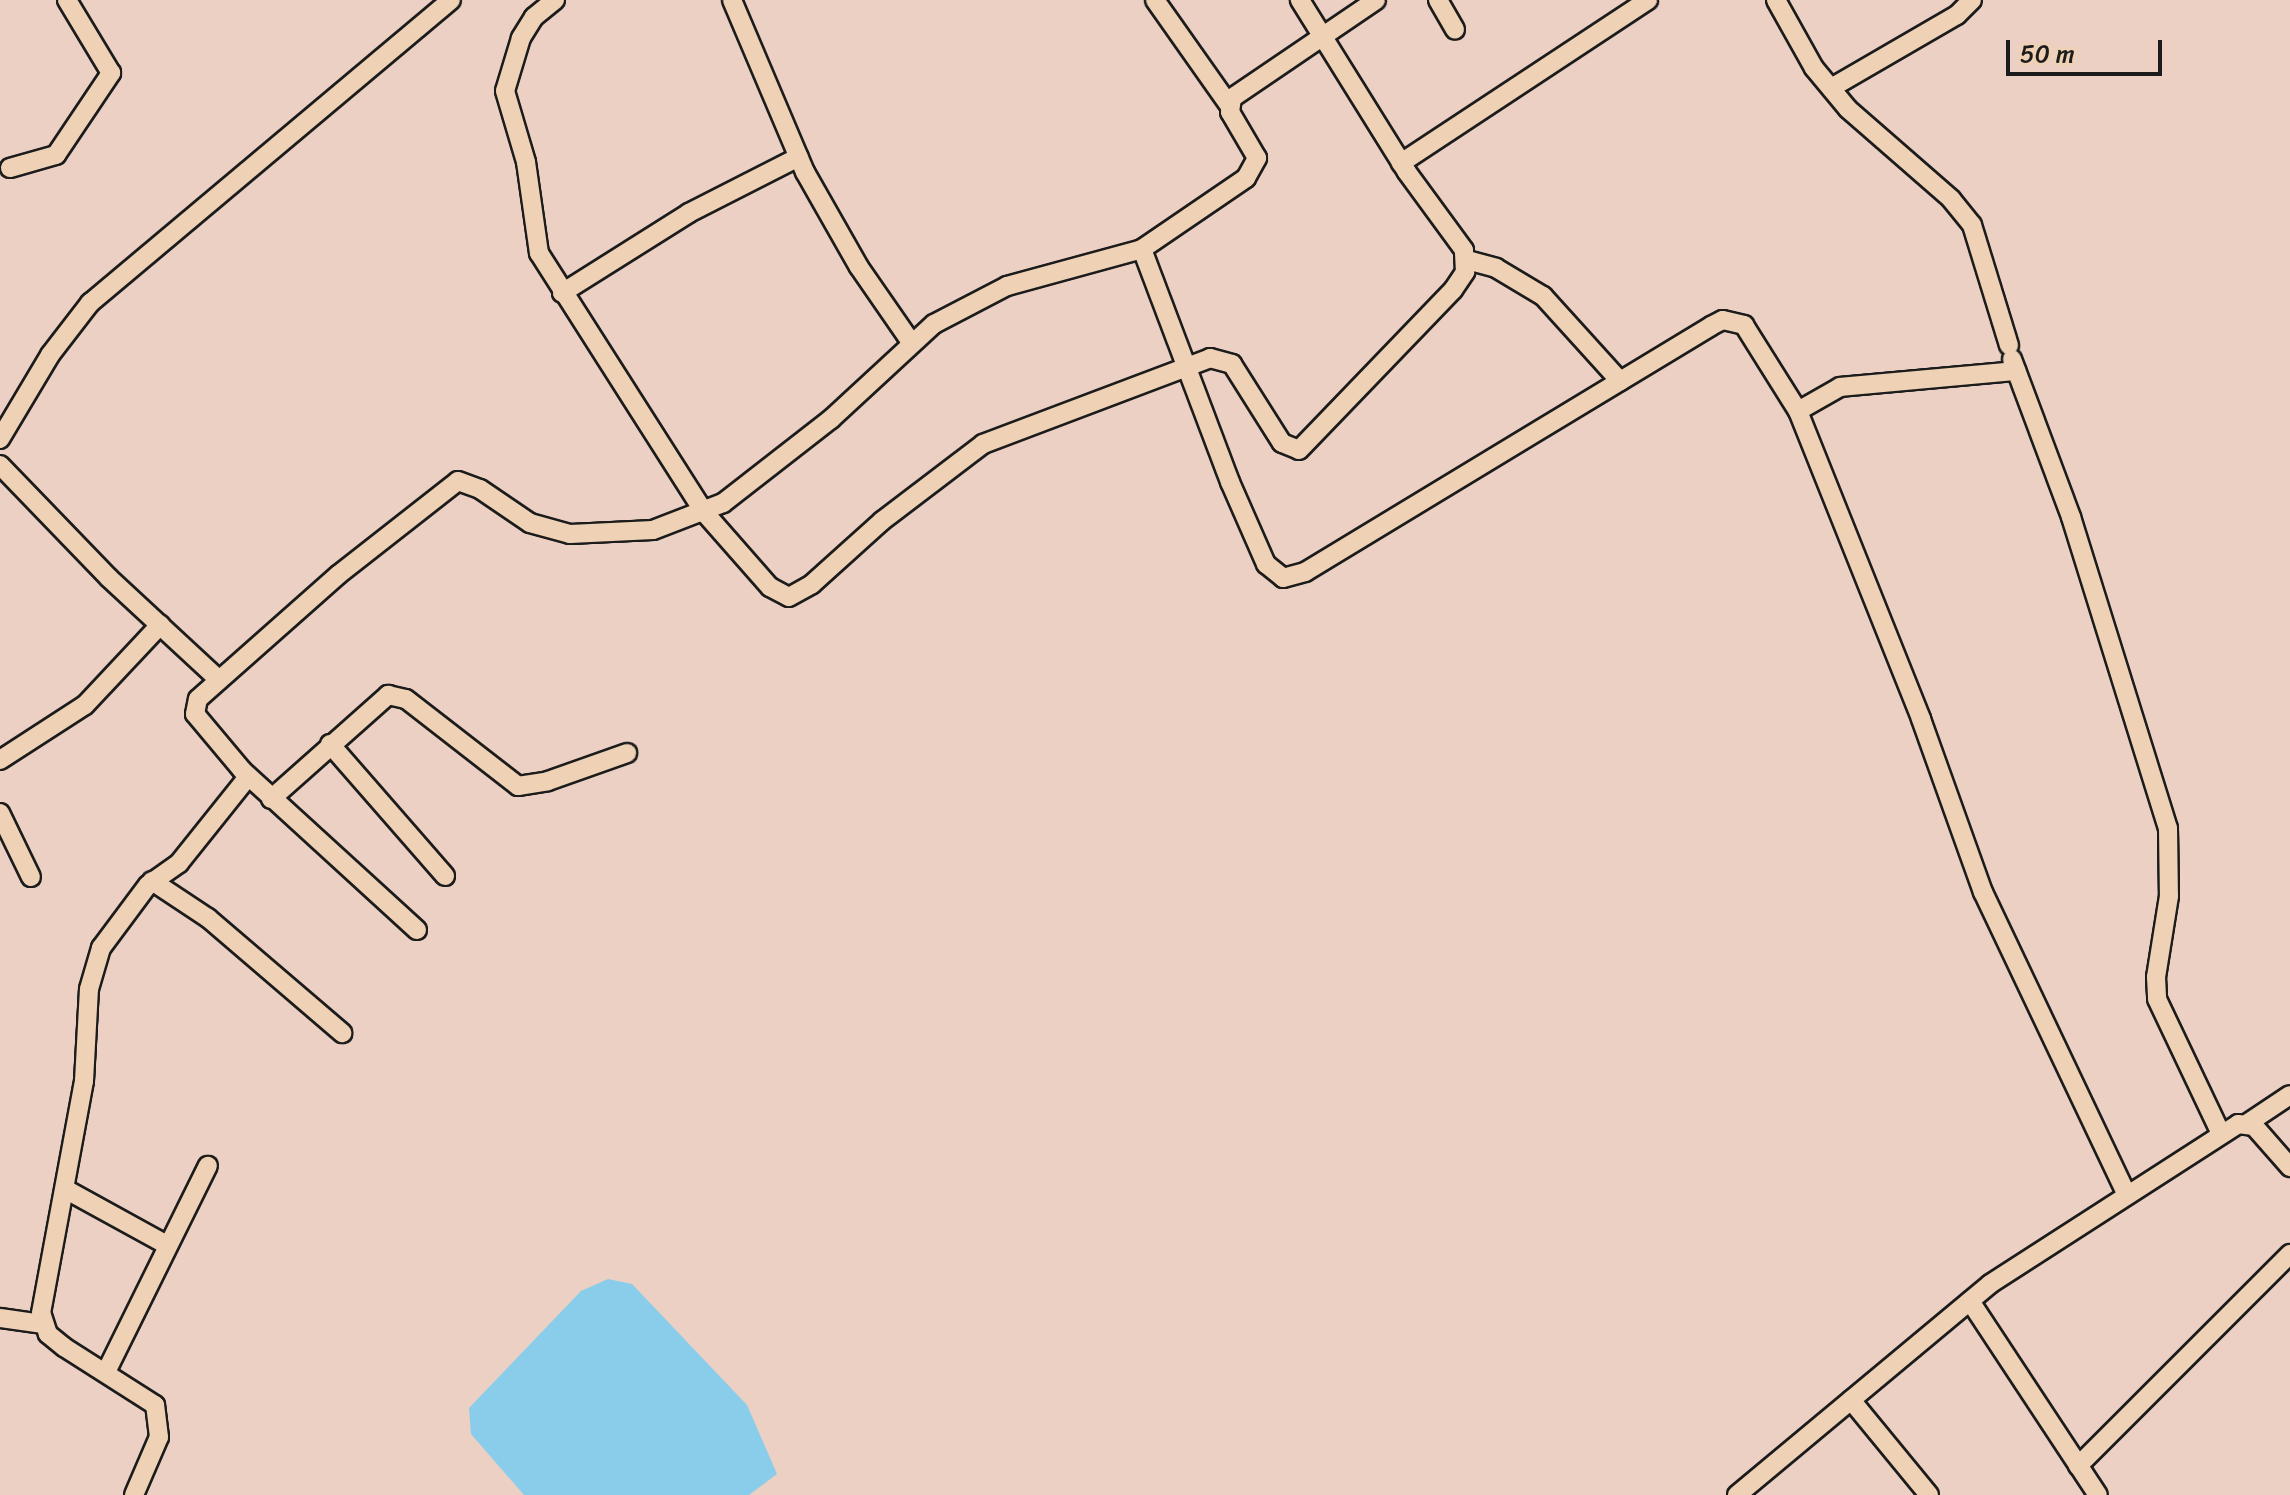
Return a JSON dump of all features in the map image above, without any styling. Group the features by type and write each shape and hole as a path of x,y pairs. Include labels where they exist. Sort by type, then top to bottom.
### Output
{"street":[{"path":"10,168 56,155 111,73 67,0"},
{"path":"0,439 50,355 90,303 451,0"},
{"path":"523,0 538,14"},
{"path":"555,0 538,14 521,38 505,91 526,162 539,253 704,512 770,587 794,596 983,444 1210,358 1226,359 1282,443 1299,450 1453,290 1467,260"},
{"path":"732,0 799,157 859,267 911,342"},
{"path":"417,930 248,777 195,714 198,699 357,559 458,481 555,533 653,530 704,512 766,472 911,342 996,291 1142,249 1257,165 1229,105 1155,0"},
{"path":"1300,0 1401,163 1467,260 1509,274 1543,296 1620,381"},
{"path":"1229,105 1238,91 1376,0"},
{"path":"1438,0 1455,30"},
{"path":"1401,163 1648,0"},
{"path":"1776,0 1794,36 1831,88 1972,225 2012,359 2071,517 2168,828 2169,896 2156,977 2157,999 2221,1134"},
{"path":"1831,88 1957,15 1972,0"},
{"path":"562,293 689,213 799,157"},
{"path":"1142,249 1266,564 1283,578 1305,572 1711,326 1732,320 1753,337 1798,411 1921,719 1983,892 2126,1193"},
{"path":"1798,411 1840,387 2012,359"},
{"path":"0,465 218,679"},
{"path":"0,760 76,713 160,625"},
{"path":"271,799 379,699 398,695 518,786 548,781 627,753"},
{"path":"330,744 445,876"},
{"path":"42,1324 42,1301 84,1081 93,967 101,948 152,881 179,863 248,777"},
{"path":"0,813 31,877"},
{"path":"152,881 208,918 342,1033"},
{"path":"1737,1495 1970,1301 2126,1193 2221,1134 2248,1123 2290,1095"},
{"path":"2248,1123 2290,1167"},
{"path":"106,1372 165,1244 208,1166"},
{"path":"65,1189 165,1244"},
{"path":"2078,1466 2290,1254"},
{"path":"1970,1301 2098,1495"},
{"path":"0,1318 42,1324 64,1347 143,1393 160,1419 159,1437 134,1495"},
{"path":"1851,1400 1929,1495"}],"water":[{"path":"608,1279 632,1284 747,1405 777,1474 749,1495 524,1495 471,1434 469,1408 581,1291"}]}
